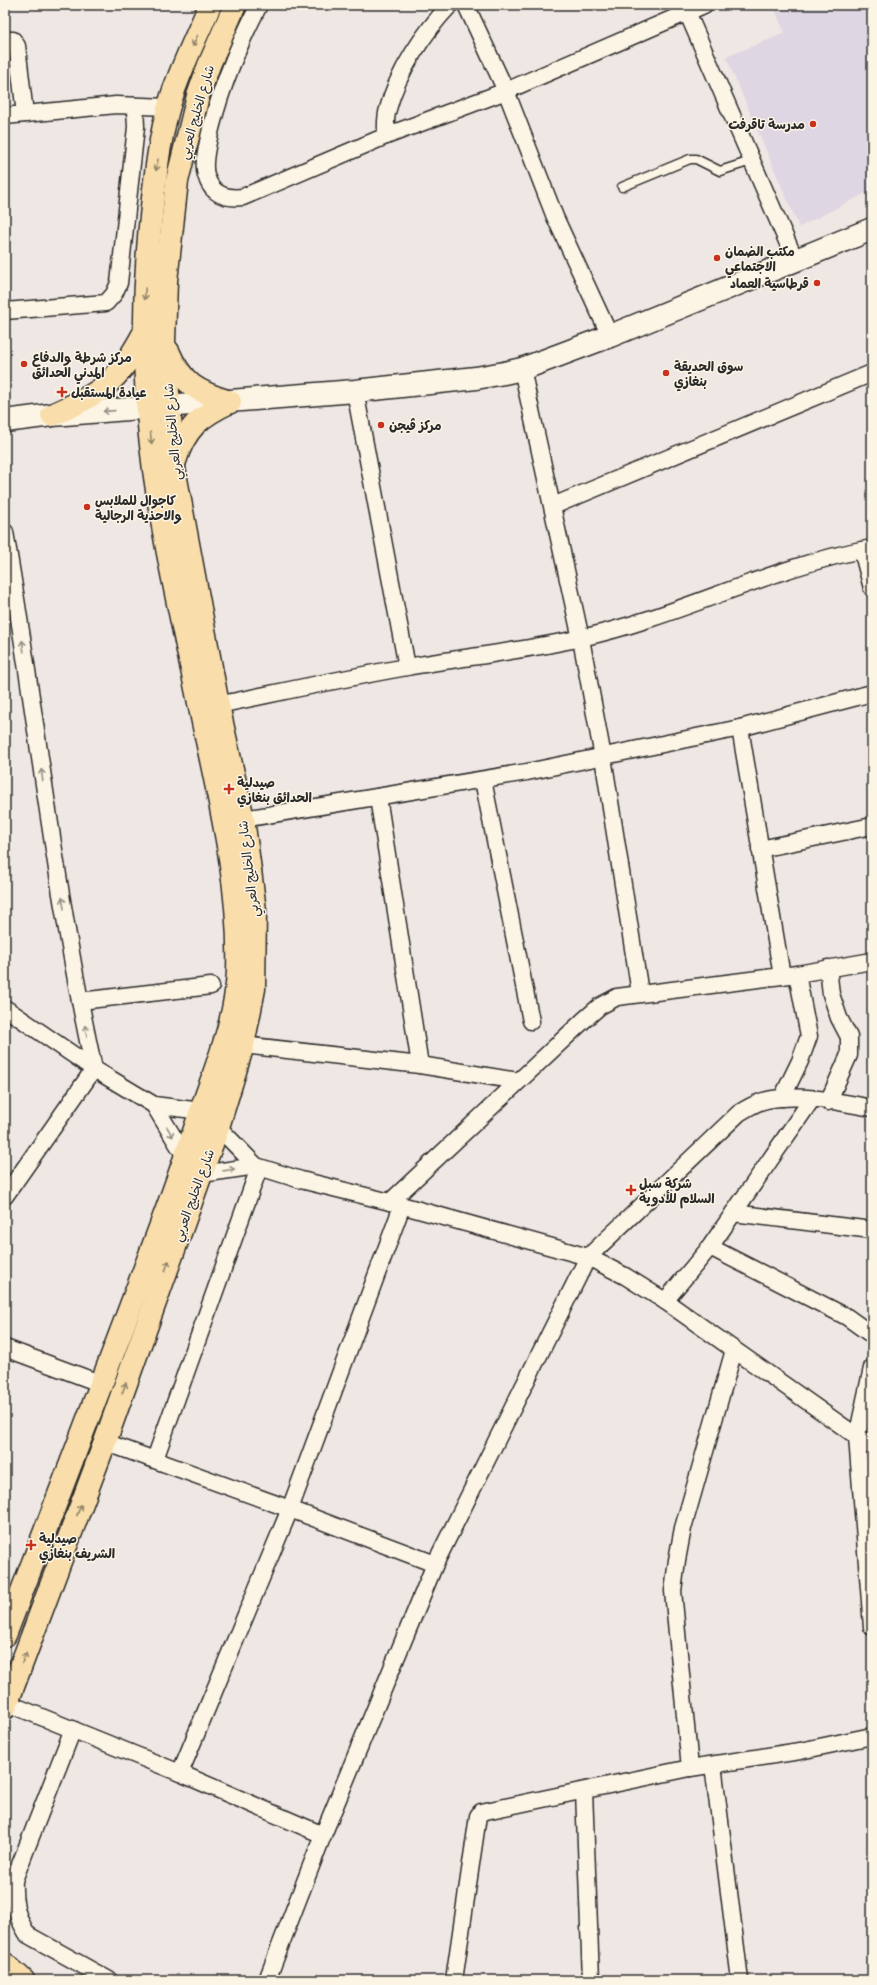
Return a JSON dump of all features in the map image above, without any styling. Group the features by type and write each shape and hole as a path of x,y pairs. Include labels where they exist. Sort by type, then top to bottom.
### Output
{"main road":[{"name":"شارع الخليج العربي","path":"6,1705 105,1442 150,1312 202,1174 243,1045 254,989 256,951 255,911 243,819 218,705 174,468 158,407 144,333 145,282 149,230 155,177 169,107 187,58 210,5"},
{"name":"شارع الخليج العربي","path":"5,1635 102,1384 186,1158 232,1017 238,974 236,912 224,825 178,598 155,472 158,407 164,341 166,281 177,181 198,96 209,65 236,5"},
{"path":"5,421 52,415 356,391 476,378 522,368 610,336 796,262 872,229"},
{"path":"52,415 92,396 107,386 128,361 144,333"},
{"path":"164,341 174,365 181,376 208,395 230,402"},
{"path":"174,468 180,445 187,433 205,414 230,402"},
{"path":"5,1964 23,1980"}],"street":[{"path":"259,5 238,52 216,111 206,155 205,174 210,187 218,195 230,198 243,197 386,136 506,91 686,9 704,5"},
{"path":"386,136 387,110 393,93 415,52 430,29 450,5"},
{"path":"466,5 506,91 555,217 610,336"},
{"path":"686,9 796,262"},
{"path":"5,40 13,40 17,46 25,114"},
{"path":"5,116 116,105 169,107"},
{"path":"5,311 106,302 114,294 119,283 135,143 135,106"},
{"path":"522,368 581,638 603,757 640,994"},
{"path":"553,506 872,373"},
{"path":"356,391 407,667"},
{"path":"5,532 45,797 80,1001 94,1069 5,1196"},
{"path":"218,705 407,667 581,638 625,627 768,576 867,549 872,588"},
{"path":"243,819 483,780 603,757 740,728 872,693"},
{"path":"740,728 760,849 790,975 809,1036 800,1061 782,1098"},
{"path":"483,780 531,1021"},
{"path":"378,797 420,1066"},
{"path":"760,849 872,826"},
{"path":"180,1773 290,1509 396,1204 518,1080 600,1006 617,997 790,975 872,961"},
{"path":"665,1301 710,1247 733,1213 820,1100 849,1055 849,1037 839,1018 831,994 828,968"},
{"path":"80,1001 211,986"},
{"path":"5,1008 94,1069 154,1105 201,1111"},
{"path":"243,1045 420,1066 518,1080"},
{"path":"267,1980 323,1835 435,1564 588,1257 739,1113 752,1105 766,1100 782,1098 820,1100 872,1108"},
{"path":"154,1105 186,1158"},
{"path":"218,1127 258,1167"},
{"path":"155,1459 258,1167"},
{"path":"202,1174 258,1167 300,1180 396,1204 588,1257 625,1276 665,1301 872,1447"},
{"path":"733,1213 872,1230"},
{"path":"710,1247 847,1317 872,1335"},
{"path":"5,1348 102,1384"},
{"path":"690,1768 673,1591 683,1528 734,1350"},
{"path":"872,1368 857,1437 872,1618"},
{"path":"105,1442 155,1459 435,1564"},
{"path":"6,1705 73,1729 180,1773 323,1835"},
{"path":"73,1729 14,1880 14,1904 22,1926 28,1935 109,1980"},
{"path":"454,1980 479,1814 523,1802 584,1791 690,1768 807,1750 872,1736"},
{"path":"713,1765 740,1980"},
{"path":"584,1791 591,1980"}],"lane":[{"path":"622,187 690,159 696,159 720,171 751,161"}],"shaded area":[{"name":"مدرسة تاقرفت","path":"773,5 872,5 872,190 799,227 726,57 785,33"}],"place":[{"name":"مدرسة تاقرفت","path":"813,124"},
{"name":"مكتب الضمان الاجتماعي","path":"717,258"},
{"name":"قرطاسية العماد","path":"817,283"},
{"name":"مركز شرطة والدفاع المدني الحدائق","path":"24,364"},
{"name":"سوق الحديقة بنغازي","path":"666,373"},
{"name":"عيادة المستقبل","path":"62,392"},
{"name":"مركز ڤيجن","path":"381,425"},
{"name":"كاجوال للملابس والاحذية الرجالية","path":"87,507"},
{"name":"صيدلية الحدائق بنغازي","path":"229,789"},
{"name":"شركة سبل السلام للأدوية","path":"631,1190"},
{"name":"صيدلية الشريف بنغازي","path":"31,1545"}]}
